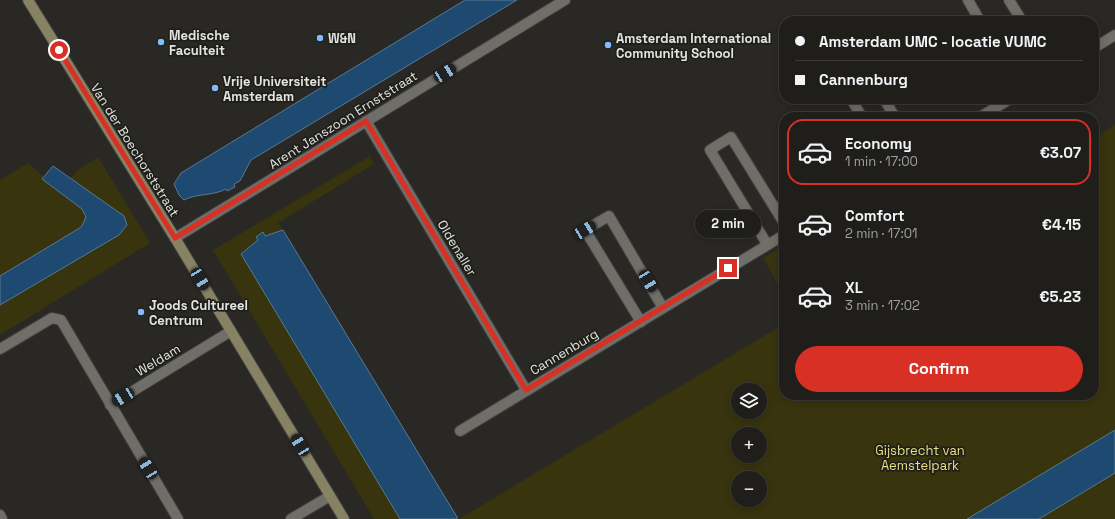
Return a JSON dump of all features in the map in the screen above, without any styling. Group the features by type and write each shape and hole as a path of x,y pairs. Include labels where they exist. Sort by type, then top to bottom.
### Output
{"street":[{"name":"Van der Boechorststraat","path":"28,0 175,238 344,519"},
{"name":"Arent Janszoon Ernststraat","path":"175,238 565,0"},
{"path":"968,0 977,16"},
{"path":"1009,0 1019,16"},
{"path":"1099,45 1115,35"},
{"path":"988,112 1002,104"},
{"name":"Oldenaller","path":"366,121 526,390"},
{"path":"767,244 710,150 731,137 779,215"},
{"path":"641,322 585,230 609,216 664,308"},
{"name":"Cannenburg","path":"460,431 779,238"},
{"path":"0,349 52,318 61,320 178,519"},
{"name":"Weldam","path":"110,405 231,331"},
{"path":"291,519 330,496"}],"green space":[{"name":"Gijsbrecht van Aemstelpark","path":"1115,125 1115,519 459,519 779,327 779,400 1099,400 1099,135"},
{"path":"370,156 374,164 278,223 283,230 265,236 263,233 257,237 258,240 241,254 400,519 374,519 213,250"},
{"path":"98,157 150,243 0,335 0,305 125,230 124,216 70,179 78,170"},
{"path":"28,163 55,186 97,209 94,229 0,286 0,180"},
{"path":"778,249 779,251 779,286 763,258"}],"water":[{"path":"465,0 517,0 251,160 240,181 234,184 235,187 227,191 226,189 216,193 195,196 184,200 179,195 174,184 181,173"},
{"path":"53,166 124,216 127,225 119,235 0,305 0,276 78,229 82,226 86,217 82,209 42,179"},
{"path":"283,230 457,519 400,519 241,254 258,240 256,237 263,232 265,236"},
{"path":"1115,430 1115,473 1039,519 967,519"}],"place":[{"name":"W&N","path":"320,38"},
{"name":"Medische Faculteit","path":"161,42"},
{"name":"Amsterdam International Community School","path":"608,45"},
{"name":"Vrije Universiteit Amsterdam","path":"215,88"},
{"name":"Joods Cultureel Centrum","path":"141,312"}],"route":[{"path":"59,50 175,238 366,121 526,390 641,322 728,268"}]}
